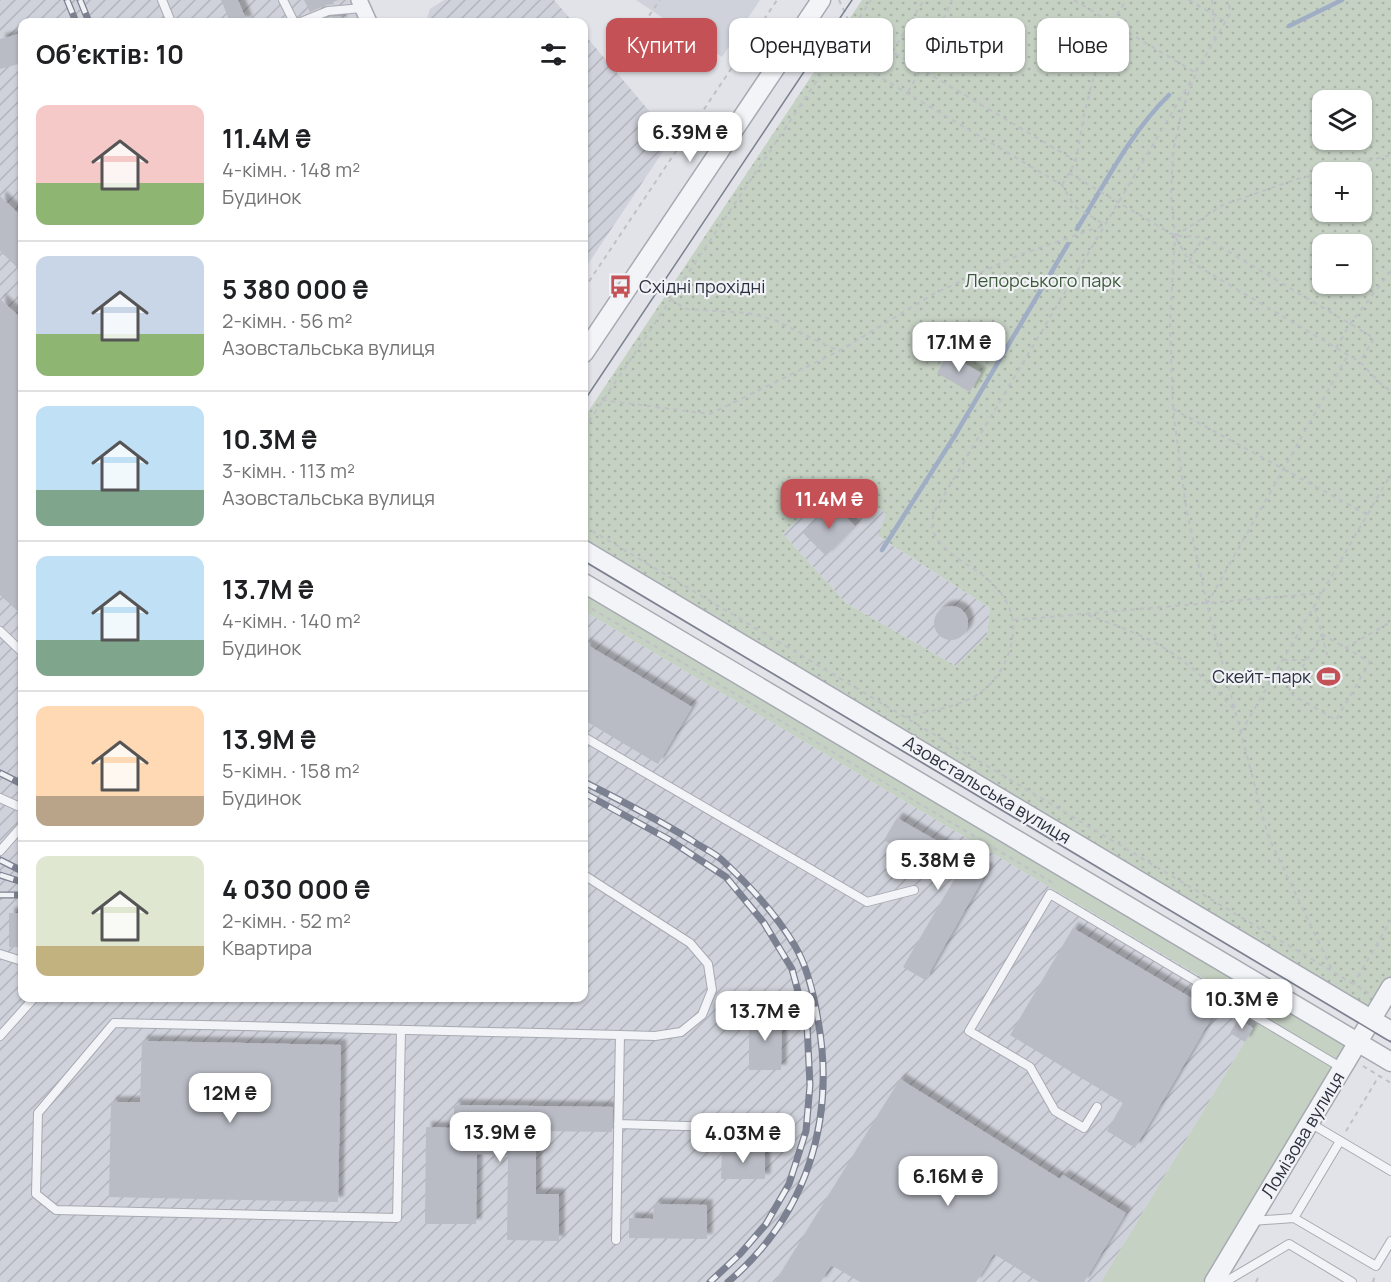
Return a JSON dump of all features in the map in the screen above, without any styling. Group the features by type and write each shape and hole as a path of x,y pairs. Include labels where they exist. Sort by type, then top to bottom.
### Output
{"street":[{"path":"588,343 821,0"},
{"path":"360,4 367,18"},
{"name":"Азовстальська вулиця","path":"588,552 1391,1031"},
{"name":"Азовстальська вулиця","path":"588,585 1391,1062"},
{"name":"Ломізова вулиця","path":"1214,1282 1391,987"}],"lane":[{"path":"162,0 169,18"},
{"path":"283,0 292,18"},
{"path":"311,18 328,11 360,4"},
{"path":"0,631 18,648"},
{"path":"588,738 867,902 914,890"},
{"path":"0,798 18,806"},
{"path":"0,851 18,831"},
{"path":"401,1030 397,1218 56,1210 36,1194 38,1113 114,1023 655,1036 681,1032 702,1016 712,990 708,964 690,943 588,878"},
{"path":"1097,1107 1084,1128 1055,1111 1030,1068 969,1031 1050,894 1343,1068"},
{"path":"0,954 18,960"},
{"path":"0,1036 30,1002"},
{"path":"615,1240 620,1035"},
{"path":"1310,1123 1391,1172"},
{"path":"618,1124 752,1128"},
{"path":"1294,1218 1340,1141"},
{"path":"1251,1221 1294,1218 1376,1266 1391,1241"},
{"path":"1225,1282 1289,1244 1352,1282"}],"path":[{"path":"647,18 660,0"},
{"path":"588,283 777,0"},
{"path":"839,0 847,18"},
{"path":"859,18 871,0"},
{"path":"893,50 924,0"},
{"path":"944,18 952,0"},
{"path":"1074,0 1104,18"},
{"path":"1115,18 1126,0"},
{"path":"1189,0 1226,22"},
{"path":"1212,0 1215,41"},
{"path":"905,717 968,701 988,687 1003,667 1012,645 1014,620 1004,596 985,577 961,562 939,543 932,528 934,512 1226,22 1230,14 1229,0"},
{"path":"1129,33 1196,73"},
{"path":"588,423 822,72"},
{"path":"872,72 1062,185 1074,206 1105,225"},
{"path":"907,93 919,72"},
{"path":"926,72 1076,161"},
{"path":"1062,185 1076,161 1084,114 1095,72"},
{"path":"1196,73 1182,110 1173,152 1171,194 1175,236 1170,322 1173,409 1186,507 1207,604 1268,836 1333,972"},
{"path":"1365,162 1391,155"},
{"path":"1069,173 1175,236 1204,237 1374,338 1360,362"},
{"path":"1175,236 1223,205 1312,176"},
{"path":"602,400 710,414 839,351 936,293 1019,255 1105,225"},
{"path":"1175,236 1189,261 1360,362 1383,386 1391,391"},
{"path":"1189,261 1204,237"},
{"path":"1336,348 1350,324 1391,271"},
{"path":"670,299 686,309 748,313 774,320 839,351"},
{"path":"1207,604 1348,355"},
{"path":"1173,409 1368,514"},
{"path":"1241,732 1391,474"},
{"path":"1386,483 1391,486"},
{"path":"588,528 1353,984 1391,920"},
{"path":"1014,620 1322,593"},
{"path":"588,606 1054,883"},
{"path":"1314,606 1327,655"},
{"path":"1085,614 1129,630 1169,651 1204,678 1236,711"},
{"path":"1345,648 1391,622"},
{"path":"1322,634 1370,662 1336,720 1288,692 1322,634"},
{"path":"1283,660 1307,660"},
{"path":"1340,1141 1379,1076 1391,1083"}],"shaded area":[{"path":"0,0 351,0 359,18 18,18 18,1002 588,1002 588,613 1262,1013 1101,1282 0,1282"},
{"path":"444,0 554,0 570,18 427,18 430,9"},
{"path":"636,0 760,0 748,18 729,18 729,46 722,57 717,54 717,18 663,18"},
{"path":"588,39 606,60 606,72 616,72 672,138 588,264"},
{"path":"835,483 886,513 879,537 990,608 987,635 956,666 846,603 783,534"}],"green space":[{"name":"Лепорського парк","path":"862,0 1391,0 1391,978 1372,1010 588,544 588,412 814,72 893,72 893,18 850,18","holes":["836,483 886,513 878,536 990,608 987,635 956,666 846,603 783,534"]},
{"path":"588,595 1348,1046 1207,1282 1101,1282 1262,1013 588,613"}],"building":[{"path":"221,0 238,0 245,18 228,18"},
{"path":"304,0 338,0 333,2 334,4 310,12"},
{"path":"18,34 18,64 0,69 0,39"},
{"path":"0,196 18,213 18,268 0,251"},
{"path":"0,299 18,315 18,611 0,595"},
{"path":"948,354 981,373 970,392 937,373"},
{"path":"832,503 855,526 826,556 803,533"},
{"path":"951,606 963,611 968,623 963,635 951,640 939,635 934,623 939,611"},
{"path":"588,645 692,707 658,764 588,722"},
{"path":"897,818 988,870 925,980 903,967 954,880 884,840"},
{"path":"9,913 18,913 18,947 9,947"},
{"path":"1073,928 1215,1012 1135,1148 1107,1131 1123,1103 1010,1035"},
{"path":"749,1014 782,1015 781,1070 749,1070"},
{"path":"1238,1019 1253,1028 1245,1042 1230,1033"},
{"path":"142,1041 341,1045 338,1202 109,1197 111,1102 140,1102"},
{"path":"900,1079 1060,1179 1063,1175 1126,1213 1084,1282 1039,1282 994,1254 976,1282 860,1282 831,1265 821,1282 775,1282"},
{"path":"454,1105 613,1107 612,1132 536,1131 536,1194 559,1194 559,1241 507,1240 508,1155 477,1154 476,1224 425,1224 426,1127 454,1128"},
{"path":"722,1148 765,1148 765,1179 721,1179"},
{"path":"654,1204 707,1205 707,1239 629,1238 629,1218 653,1219"}],"waterway":[{"path":"1289,26 1342,0"},
{"path":"1077,229 1130,142 1169,95"},
{"path":"882,550 954,437 1068,244"}],"tram line":[{"path":"588,395 852,0"},
{"path":"588,563 1391,1042"}],"railway":[{"path":"67,0 74,18"},
{"path":"80,0 87,18"},
{"path":"0,773 18,782"},
{"path":"588,784 665,825 722,860 752,890 788,934 804,963 810,982 823,1057 823,1094 818,1129 809,1163 796,1196 778,1227 755,1256 728,1282"},
{"path":"588,795 668,839 726,877 764,923 792,969 807,1025 810,1085 806,1131 789,1184 766,1224 740,1254 710,1282"},
{"path":"0,860 18,869"},
{"path":"0,875 18,881"},
{"path":"0,895 18,895"}],"place":[{"name":"Східні прохідні","path":"621,287"},
{"name":"Скейт-парк","path":"1329,677"}]}
